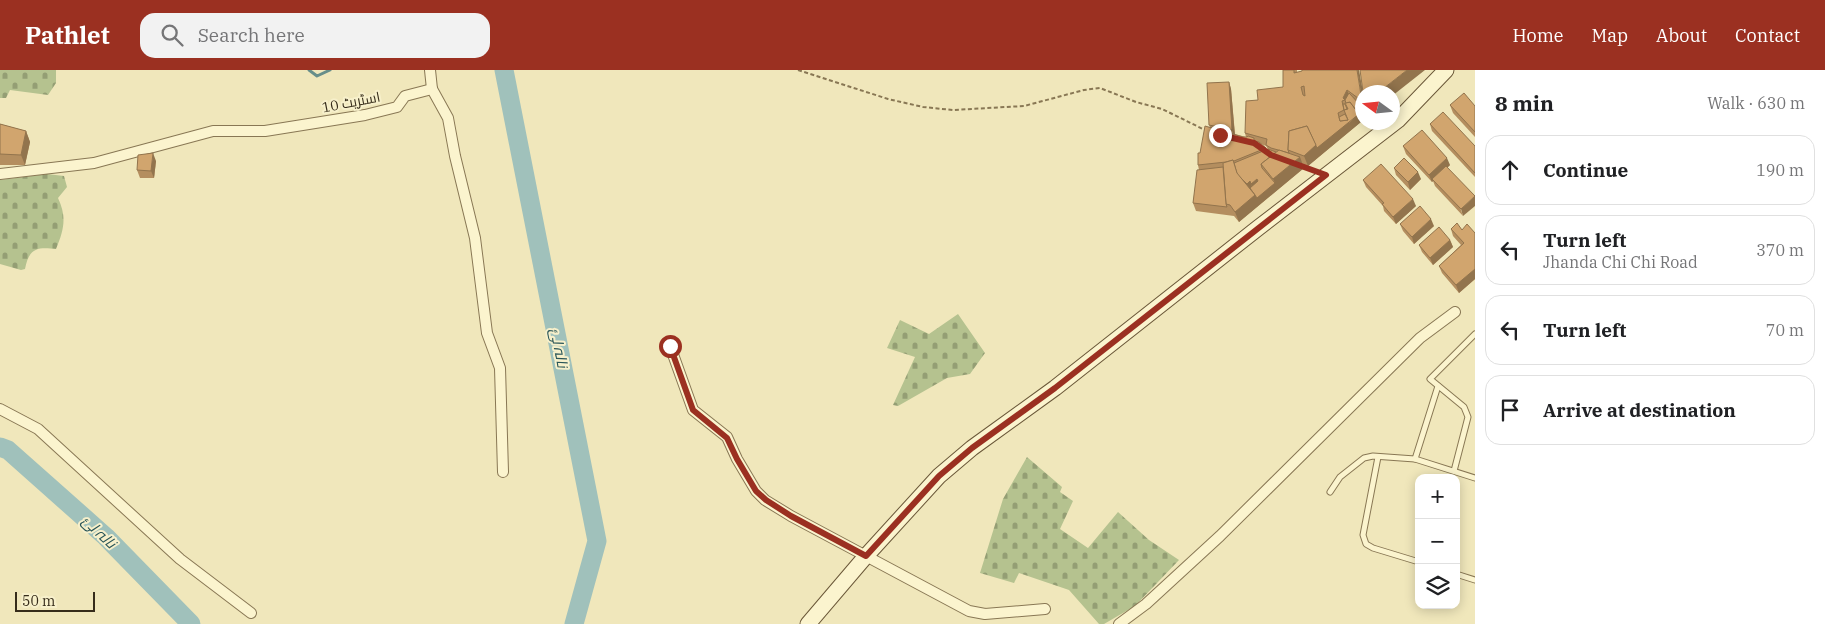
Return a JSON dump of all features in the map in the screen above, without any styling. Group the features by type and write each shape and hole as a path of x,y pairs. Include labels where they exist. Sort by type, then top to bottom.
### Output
{"street":[{"path":"430,70 432,89 448,118 455,156 475,238 487,333 500,368 503,472"},
{"path":"808,624 866,556 939,476 972,448 1055,388 1398,120 1446,70"},
{"name":"اسٹریٹ 10","path":"0,174 94,163 213,131 265,131 365,115 397,107 405,96 432,89"},
{"path":"1119,624 1146,604 1220,536 1420,338 1455,312"},
{"path":"670,346 693,410 727,438 756,491 766,500 791,516 969,611 985,614 1045,609"},
{"path":"0,409 38,429 180,559 251,613"}],"lane":[{"path":"1454,472 1468,417 1464,407 1430,379 1475,334"},
{"path":"1415,459 1438,386"},
{"path":"1378,457 1363,535 1366,544 1373,548 1415,561"},
{"path":"1330,492 1340,478 1364,458 1415,459 1475,478"},
{"path":"1460,575 1475,580"}],"path":[{"path":"798,70 888,99 923,107 953,110 1024,106 1084,90 1100,88 1136,102 1162,109 1193,126 1207,131"},
{"path":"1302,166 1326,175"}],"green space":[{"path":"0,70 56,70 56,83 48,95 10,90 6,98 0,98"},
{"path":"47,174 64,176 67,187 58,198 63,211 63,223 56,249 44,248 35,250 29,257 25,269 21,270 0,264 0,180"},
{"path":"958,314 985,353 970,374 947,378 898,406 893,405 915,357 887,348 900,320 929,334"},
{"path":"1027,457 1062,487 1060,492 1073,501 1060,529 1088,548 1118,512 1149,540 1179,560 1135,606 1104,624 1099,624 1069,590 1019,573 1014,583 980,573 1003,499"}],"building":[{"path":"1283,70 1294,70 1294,73 1302,70 1357,70 1359,85 1355,85 1355,96 1347,90 1343,98 1345,100 1342,101 1344,110 1348,109 1345,103 1350,102 1355,109 1355,117 1317,148 1307,126 1289,131 1289,153 1266,145 1267,139 1245,133 1246,101 1258,100 1257,90 1283,87","holes":["1304,86 1305,96 1301,87","1344,110 1348,120 1340,121 1338,113"]},
{"path":"1360,70 1407,70 1388,85 1362,85"},
{"path":"1229,82 1232,130 1209,125 1207,83"},
{"path":"1349,93 1355,99 1355,109 1350,102 1346,103 1345,100"},
{"path":"1464,93 1475,106 1475,132 1450,105"},
{"path":"1443,112 1475,146 1475,173 1430,124"},
{"path":"1345,114 1348,120 1340,121 1339,117"},
{"path":"0,124 26,131 21,155 0,154"},
{"path":"1205,126 1243,137 1254,138 1254,141 1259,142 1266,148 1234,161 1198,165 1198,153 1200,153"},
{"path":"1307,126 1316,145 1304,156 1288,150 1289,131"},
{"path":"1422,130 1447,158 1429,175 1403,146"},
{"path":"1268,149 1276,152 1261,164 1262,168 1275,183 1257,198 1250,188 1258,181 1257,179 1251,184 1250,181 1247,184 1237,174 1234,163"},
{"path":"1279,150 1300,157 1273,179 1261,164"},
{"path":"153,153 151,171 137,170 138,155"},
{"path":"1404,158 1418,172 1408,182 1394,168"},
{"path":"1233,160 1237,173 1255,195 1235,212 1230,205 1226,204 1223,163"},
{"path":"1381,164 1413,199 1393,217 1382,204 1384,203 1363,180"},
{"path":"1446,166 1475,196 1461,209 1432,179"},
{"path":"1223,167 1227,207 1193,203 1197,170"},
{"path":"1420,206 1431,219 1412,237 1400,224"},
{"path":"1457,223 1462,230 1467,224 1475,233 1475,269 1456,285 1439,266 1464,243 1451,229"},
{"path":"1439,227 1450,240 1430,258 1419,245"}],"waterway":[{"path":"309,70 317,76 330,70"},
{"name":"نالہ لئ","path":"504,70 597,541 574,624"},
{"name":"نالہ لئ","path":"0,447 8,450 106,537 191,624"}],"route":[{"path":"670,346 693,410 724,434 756,491 766,500 791,516 866,556 939,476 972,448 1055,388 1326,175 1271,155 1254,143 1220,135"}]}
